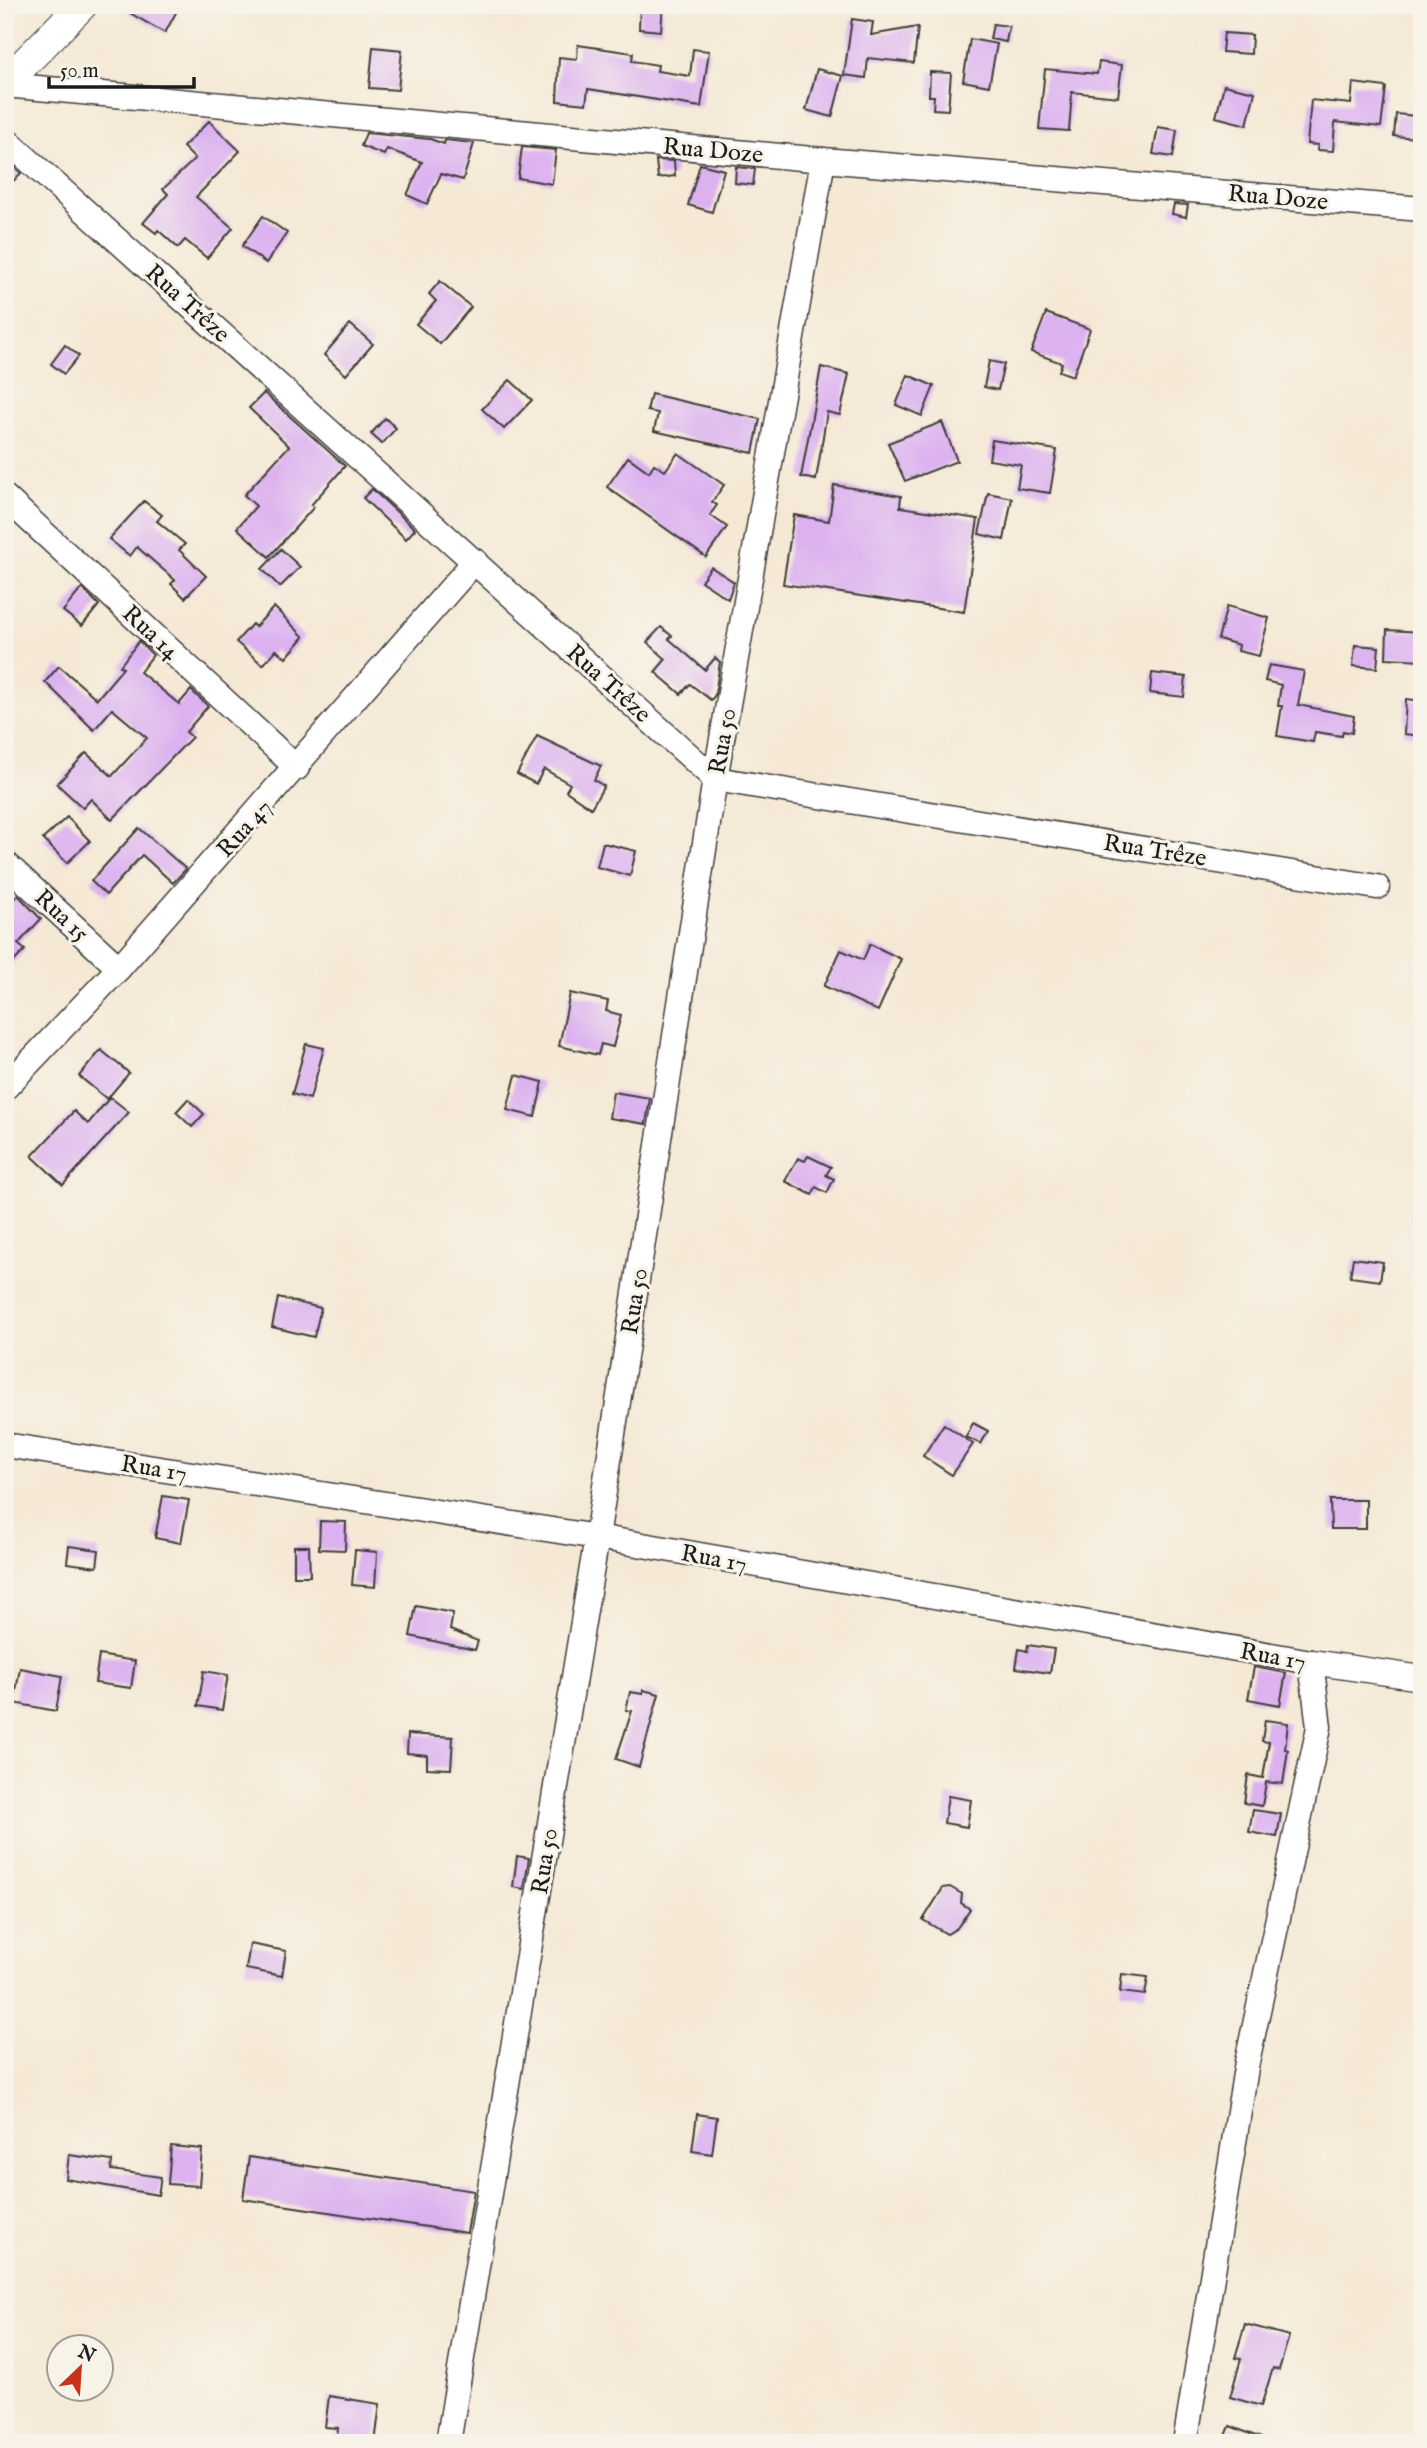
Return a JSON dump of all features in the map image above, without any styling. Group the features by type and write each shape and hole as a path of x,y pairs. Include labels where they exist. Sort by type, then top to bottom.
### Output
{"main road":[{"path":"5,84 82,5"}],"street":[{"name":"Rua Doze","path":"5,84 823,160 1422,209"},
{"name":"Rua Trêze","path":"5,139 715,779 1377,887"},
{"name":"Rua 50","path":"448,2443 597,1537 715,779 823,160"},
{"name":"Rua 14","path":"5,497 297,768"},
{"name":"Rua 47","path":"5,1088 120,968 475,561"},
{"name":"Rua 15","path":"5,863 120,968"},
{"name":"Rua 17","path":"5,1445 597,1537 1311,1662 1422,1678"},
{"path":"1185,2443 1247,2062 1319,1727 1311,1662"}],"building":[{"path":"116,5 180,5 165,33"},
{"path":"640,5 663,5 661,31 639,29"},
{"path":"852,19 873,22 871,35 918,27 914,63 868,58 866,78 844,75"},
{"path":"993,24 1009,26 1006,42 990,39"},
{"path":"1224,33 1252,35 1251,54 1222,52"},
{"path":"970,39 997,44 989,86 963,81"},
{"path":"578,45 633,53 632,61 658,65 657,71 690,76 693,49 709,51 701,107 588,89 586,104 557,101 559,57 577,59"},
{"path":"373,47 402,50 398,90 369,88"},
{"path":"1099,62 1122,65 1118,97 1072,92 1069,131 1039,129 1045,69 1097,74"},
{"path":"817,69 843,76 832,117 806,110"},
{"path":"930,72 951,73 948,110 933,109 934,96 929,96"},
{"path":"1353,83 1386,87 1381,127 1335,122 1333,151 1317,150 1318,145 1307,144 1311,100 1351,104"},
{"path":"1224,85 1255,92 1247,125 1216,117"},
{"path":"1396,114 1416,116 1417,138 1394,136"},
{"path":"209,121 240,151 196,197 233,228 207,258 185,240 178,248 158,230 156,233 143,223 168,194 163,189 195,159 183,147"},
{"path":"1158,127 1177,130 1173,157 1153,154"},
{"path":"366,133 430,139 444,144 445,140 474,143 463,180 441,174 427,204 407,195 422,162 387,149 384,155 361,146"},
{"path":"522,147 556,150 552,184 518,178"},
{"path":"5,159 21,173 5,190"},
{"path":"656,160 674,161 675,176 658,178"},
{"path":"700,164 724,170 712,212 688,205"},
{"path":"736,167 755,169 753,185 735,183"},
{"path":"1174,204 1188,205 1186,217 1172,214"},
{"path":"263,216 287,233 266,263 242,246"},
{"path":"440,281 471,307 440,344 416,324 436,301 429,294"},
{"path":"1046,313 1090,329 1073,376 1059,371 1062,363 1031,352"},
{"path":"350,324 373,344 346,375 324,355"},
{"path":"65,345 79,356 64,374 51,364"},
{"path":"989,361 1004,364 998,390 984,387"},
{"path":"821,367 849,374 840,415 827,412 816,480 801,477"},
{"path":"908,375 934,386 922,416 896,405"},
{"path":"510,380 532,400 504,429 482,409"},
{"path":"264,393 345,466 311,505 314,507 269,557 237,528 256,506 244,495 289,446 249,408"},
{"path":"651,394 760,419 753,453 654,431 658,413 647,411"},
{"path":"385,418 396,428 382,444 371,434"},
{"path":"942,422 957,461 905,481 888,443"},
{"path":"992,440 1057,450 1050,493 1017,488 1021,465 989,460"},
{"path":"678,453 724,485 712,502 717,505 710,515 727,527 706,557 607,487 628,457 649,472 654,464 665,471"},
{"path":"834,485 901,496 900,507 978,519 964,612 783,584 794,515 829,521"},
{"path":"372,489 415,529 406,539 363,498"},
{"path":"988,493 1012,498 1004,540 979,534"},
{"path":"144,501 162,515 157,521 185,544 179,550 206,576 185,598 171,584 175,580 137,547 130,556 109,539"},
{"path":"281,549 300,567 280,587 262,569"},
{"path":"711,567 734,582 728,599 701,581"},
{"path":"82,588 99,605 82,626 63,611"},
{"path":"1227,606 1269,618 1259,656 1238,651 1239,645 1218,639"},
{"path":"274,607 304,637 286,658 276,650 263,665 236,642 252,624 255,627"},
{"path":"661,627 672,636 669,639 705,670 715,658 720,662 715,695 711,700 690,684 681,694 655,672 666,659 647,642"},
{"path":"1387,630 1422,632 1422,660 1386,658"},
{"path":"139,641 153,655 140,672 179,704 191,690 208,706 186,732 192,737 112,820 91,799 83,808 57,784 86,753 112,776 147,738 112,709 94,730 45,682 59,666 97,699 123,668 120,666"},
{"path":"1355,645 1379,647 1377,668 1353,666"},
{"path":"1269,665 1304,671 1298,705 1354,716 1352,733 1343,731 1342,736 1315,732 1313,742 1277,736 1282,706 1278,706 1281,685 1265,681"},
{"path":"1152,673 1186,677 1184,697 1150,693"},
{"path":"1406,699 1422,701 1422,736 1404,734"},
{"path":"537,736 601,766 594,780 604,786 591,808 566,791 570,784 544,769 536,784 517,774"},
{"path":"67,817 90,841 67,863 43,839"},
{"path":"139,828 186,869 173,883 142,855 106,895 91,881"},
{"path":"603,843 636,851 630,876 597,867"},
{"path":"18,895 41,919 18,944 25,950 5,971 5,909"},
{"path":"870,944 901,959 878,1011 824,986 841,950 863,960"},
{"path":"570,993 608,1001 606,1011 621,1015 613,1047 601,1044 598,1055 559,1046"},
{"path":"306,1044 324,1048 310,1099 292,1094"},
{"path":"101,1050 129,1073 107,1099 79,1076"},
{"path":"516,1075 543,1082 535,1117 507,1110"},
{"path":"613,1092 650,1098 646,1124 609,1118"},
{"path":"110,1097 129,1112 63,1185 32,1156 74,1111 88,1124"},
{"path":"188,1099 204,1114 192,1127 176,1112"},
{"path":"808,1156 831,1167 826,1175 834,1179 827,1193 816,1187 812,1195 785,1181 798,1158 805,1161"},
{"path":"1353,1258 1383,1262 1380,1281 1350,1277"},
{"path":"278,1298 321,1308 314,1337 272,1327"},
{"path":"973,1423 988,1431 981,1444 966,1437"},
{"path":"944,1424 973,1444 952,1475 923,1456"},
{"path":"163,1496 189,1500 181,1543 155,1538"},
{"path":"1330,1500 1366,1500 1366,1529 1331,1529"},
{"path":"320,1521 346,1522 345,1550 319,1549"},
{"path":"69,1546 99,1550 97,1567 67,1563"},
{"path":"294,1546 309,1546 310,1576 294,1576"},
{"path":"355,1550 377,1552 375,1587 352,1585"},
{"path":"416,1606 453,1613 450,1630 478,1641 475,1650 410,1636"},
{"path":"1028,1645 1054,1649 1050,1673 1016,1668 1019,1649 1027,1651"},
{"path":"99,1655 135,1661 131,1688 95,1683"},
{"path":"1254,1667 1286,1673 1280,1705 1248,1699"},
{"path":"20,1668 62,1676 56,1711 14,1703"},
{"path":"204,1671 228,1675 222,1710 198,1706"},
{"path":"643,1690 659,1694 639,1767 616,1759 632,1711 626,1710 630,1692 643,1694"},
{"path":"1265,1720 1288,1723 1285,1749 1288,1750 1283,1784 1266,1782 1262,1806 1244,1803 1248,1775 1263,1778 1269,1742 1262,1741"},
{"path":"408,1734 453,1737 451,1769 427,1768 427,1755 407,1753"},
{"path":"948,1796 971,1800 967,1827 944,1823"},
{"path":"1253,1810 1281,1814 1277,1837 1249,1832"},
{"path":"517,1856 529,1858 524,1889 513,1887"},
{"path":"950,1887 962,1894 961,1903 970,1909 957,1928 947,1934 923,1920 943,1888"},
{"path":"250,1944 286,1951 282,1976 246,1969"},
{"path":"1122,1974 1148,1977 1145,1995 1120,1992"},
{"path":"697,2114 717,2117 712,2154 692,2151"},
{"path":"171,2146 202,2149 199,2186 168,2184"},
{"path":"69,2155 112,2161 111,2170 161,2177 158,2195 66,2179"},
{"path":"249,2157 474,2191 467,2233 243,2199"},
{"path":"1245,2324 1289,2336 1279,2370 1273,2368 1261,2406 1230,2397 1241,2359 1235,2358"},
{"path":"329,2396 380,2404 375,2443 336,2443 338,2428 325,2427"},
{"path":"1230,2426 1271,2442 1223,2443"}]}
